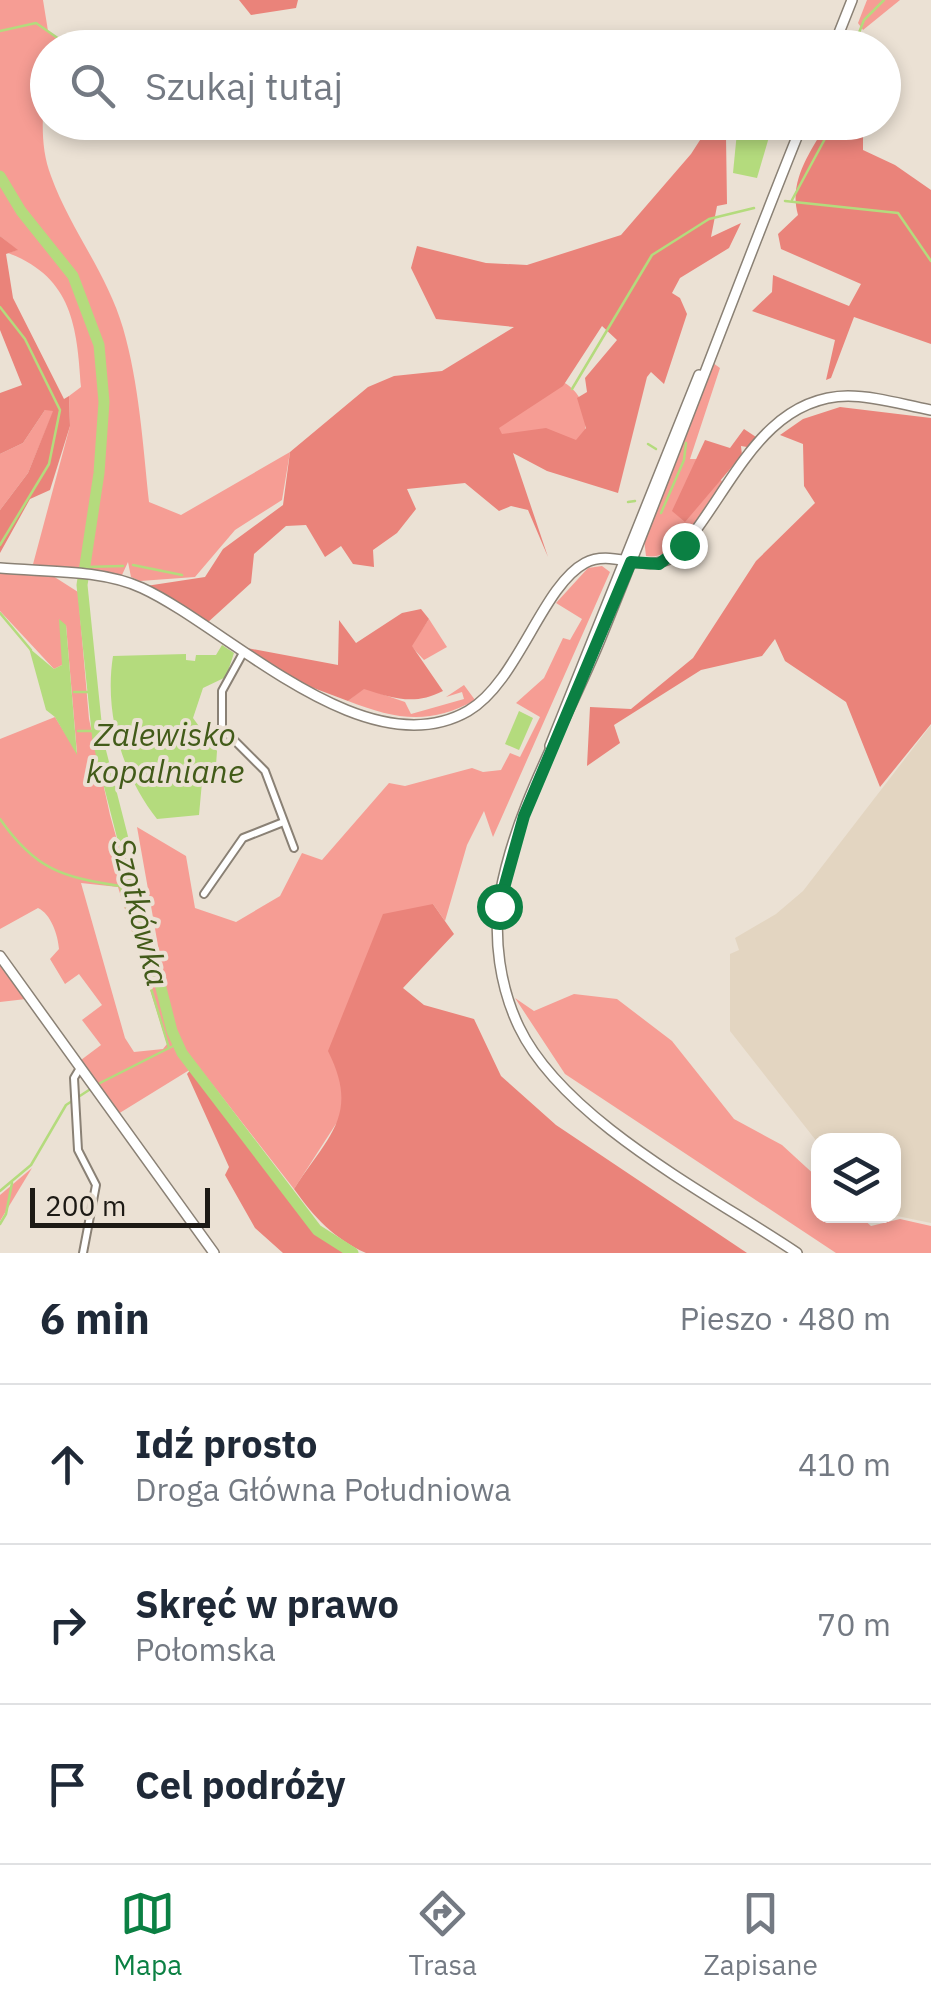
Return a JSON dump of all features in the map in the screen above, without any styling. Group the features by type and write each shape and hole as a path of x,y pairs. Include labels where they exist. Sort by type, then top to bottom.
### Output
{"main road":[{"path":"840,30 852,0"},
{"path":"796,140 512,850 499,906 500,965 523,1034 550,1075 590,1112 797,1253"},
{"path":"0,568 94,576 138,586 311,696 399,723 438,722 468,711 488,694 549,606 584,564 602,559 655,565 672,557 757,444 788,415 848,396 931,410"},
{"path":"0,956 77,1071 214,1253"}],"street":[{"path":"243,653 222,691 222,728 265,771 281,823 294,848"},
{"path":"204,894 243,838 281,823"},
{"path":"77,1071 78,1150 96,1185 83,1253"}],"shaded area":[{"path":"0,0 43,0 48,30 30,30 30,140 44,140 46,160 59,195 108,288 123,328 137,392 149,502 181,515 290,452 282,500 235,530 195,577 140,581 131,577 128,562 122,575 32,568 70,426 69,396 81,387 77,344 67,306 58,290 46,275 8,253 17,250 0,236"},
{"path":"239,0 298,0 296,8 251,15"},
{"path":"867,0 900,0 863,30 858,23"},
{"path":"700,140 726,140 727,204 717,206 711,237 741,223 729,248 680,278 672,293 680,298 687,314 664,384 651,372 647,377 618,493 547,471 513,453 548,557 528,510 511,506 499,511 465,483 407,489 416,509 397,533 373,550 374,567 353,564 341,546 325,557 306,525 286,526 254,554 251,583 206,624 146,586 205,577 223,549 283,505 290,452 368,387 394,376 442,371 514,327 436,319 411,268 417,246 486,263 527,265 621,235","holes":["602,326 617,340 585,378 587,392 577,398 586,428 576,440 546,428 502,434 499,428 563,386"]},
{"path":"817,140 863,140 863,150 895,165 931,190 931,344 854,317 831,378 826,380 835,340 752,311 772,292 773,275 849,306 861,284 781,249 778,234 798,215 796,190"},
{"path":"0,236 18,250 6,254 13,298 64,399 69,396 70,426 50,490 30,499 0,553 0,510 28,473 53,411 45,410 23,443 0,454 0,393 22,385 0,330"},
{"path":"713,363 720,368 690,459 698,459 724,483 681,542 658,556 646,556 644,539"},
{"path":"558,380 574,391 584,407 586,427 578,444 560,439 460,463 484,433"},
{"path":"840,407 931,418 931,724 880,787 846,702 785,661 775,639 762,656 701,670 614,725 620,743 587,766 590,707 631,709 693,658 756,561 815,503 804,486 803,444 780,435 803,419"},
{"path":"45,410 54,410 28,473 0,510 0,454 23,443"},
{"path":"744,429 756,437 747,447 741,446 742,455 685,522 672,511 705,440 730,448"},
{"path":"602,566 610,572 493,837 484,811 467,845 445,921 433,904 343,1080 343,1113 294,1189 180,1043 171,1019 137,827 186,856 195,908 236,922 280,896 302,853 322,860 389,783 405,786 472,768 483,772 501,770 510,753 520,757 540,717 516,703 544,678 563,638 570,640 582,619 556,603 588,568"},
{"path":"0,570 53,576 78,592 89,719 110,815 172,1038 191,1069 118,1114 81,1060 101,1045 82,1020 102,1005 79,974 65,984 50,959 59,949 50,920 38,908 0,929 0,739 55,717 77,753 66,625 62,665 54,669 0,611","holes":["81,883 118,887 167,1044 163,1049 134,1052 125,1038"]},
{"path":"421,609 429,619 412,646 443,691 432,696 394,698 364,689 348,701 295,681 247,648 338,665 339,620 356,643 402,613"},
{"path":"429,619 447,647 424,660 411,646"},
{"path":"464,685 475,700 442,714 397,715 348,701 364,688 405,702 411,714 464,699 462,692 446,697"},
{"path":"931,725 931,1223 901,1217 901,1133 811,1134 730,1031 730,954 739,950 735,938 776,914 803,891"},
{"path":"433,904 454,934 403,988 424,1005 474,1019 501,1076 556,1125 747,1253 366,1253 334,1234 317,1218 294,1189 329,1138 341,1109 337,1073 328,1051 383,914"},
{"path":"0,963 26,999 0,1002"},
{"path":"574,994 617,999 672,1041 734,1119 782,1145 811,1172 811,1223 871,1226 901,1223 901,1219 931,1226 931,1253 836,1253 565,1074 515,998 534,1011"},
{"path":"191,1069 313,1232 346,1253 283,1253 255,1228 225,1175 229,1167 187,1074"},
{"path":"32,1168 0,1221 0,1195"}],"water":[{"path":"736,140 768,140 757,178 733,173"},
{"name":"Zalewisko kopalniane","path":"59,619 66,625 77,755 55,717 46,710 29,648 54,669 62,665"},
{"name":"Zalewisko kopalniane","path":"222,645 234,653 226,677 203,688 193,718 217,751 215,779 202,782 199,815 157,819 134,783 118,742 111,699 113,656 186,654 186,660 195,661 196,655 216,655"},
{"path":"519,711 533,718 519,750 505,744"}],"waterway":[{"path":"860,30 864,20 884,0"},
{"path":"0,31 36,23 46,30"},
{"path":"792,200 824,140"},
{"name":"Szotkówka","path":"0,176 21,211 73,276 99,345 104,402 99,473 82,585 98,741 172,1031 182,1053 317,1230 353,1253"},
{"path":"785,201 898,213 931,261"},
{"path":"572,389 652,255 709,219 754,208"},
{"path":"0,307 25,339 60,410 49,464 0,545"},
{"path":"661,513 684,460 686,443"},
{"path":"648,444 656,449"},
{"path":"628,502 635,501"},
{"path":"133,565 182,575"},
{"path":"84,567 123,566"},
{"path":"0,613 31,650"},
{"path":"74,692 93,692"},
{"path":"78,731 97,731"},
{"path":"0,819 25,849 51,868 81,879 120,886 169,1048"},
{"path":"100,1083 177,1044"},
{"path":"0,1191 31,1165 66,1105 89,1090"},
{"path":"0,1224 12,1183"}],"route":[{"path":"499,906 524,816 631,562 659,564 684,545"}]}
